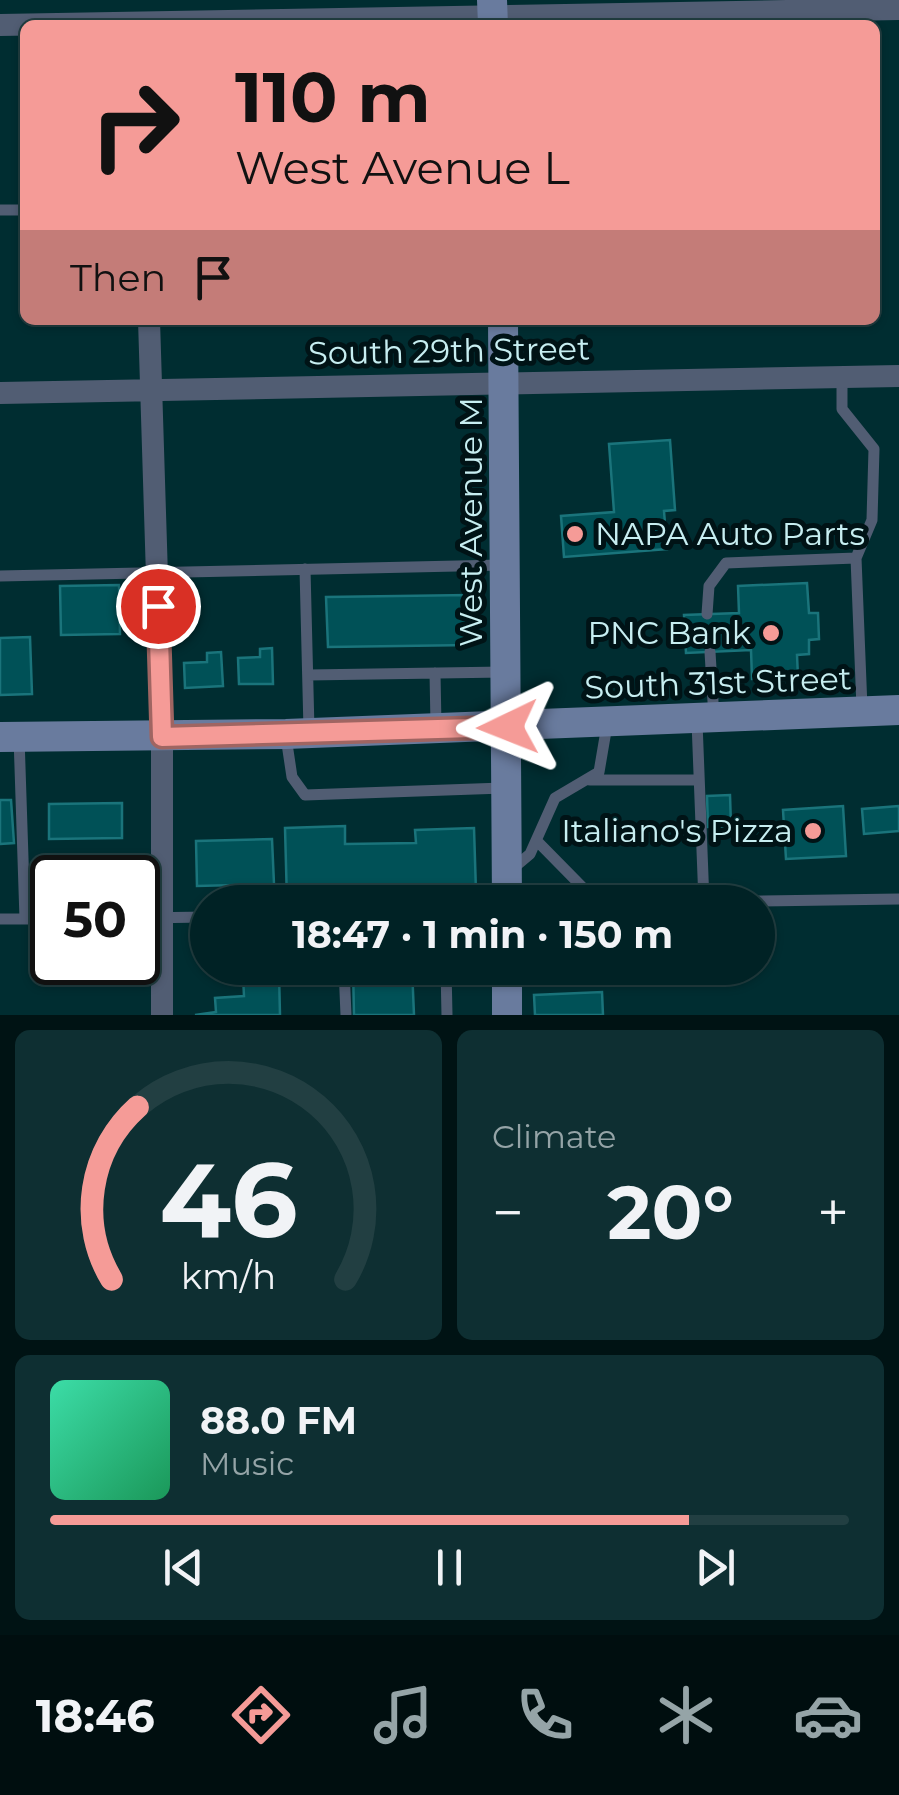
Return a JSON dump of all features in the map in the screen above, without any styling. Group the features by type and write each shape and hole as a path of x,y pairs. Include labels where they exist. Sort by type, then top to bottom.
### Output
{"main road":[{"name":"West Avenue M","path":"503,325 507,885"},
{"name":"South 31st Street","path":"10,737 162,737 508,727 899,710"},
{"path":"506,1015 507,985"}],"street":[{"path":"284,20 899,9"},
{"path":"149,325 162,737 162,1015"},
{"name":"South 29th Street","path":"0,393 151,387 899,376"}],"lane":[{"path":"842,377 842,409 866,434 874,450 872,520 856,558 862,712"},
{"path":"706,614 709,586 726,563 856,558"},
{"path":"0,576 506,565"},
{"path":"306,570 308,675 292,777 305,795 507,788"},
{"path":"703,885 699,780 710,652"},
{"path":"308,675 507,672"},
{"path":"435,673 436,729"},
{"path":"508,885 537,841 555,798 590,780 602,768 608,722"},
{"path":"10,737 24,919"},
{"path":"590,780 699,780"},
{"path":"537,841 580,885"},
{"path":"775,901 899,899"},
{"path":"162,918 190,917"},
{"path":"0,919 30,919"},
{"path":"345,985 346,1015"},
{"path":"446,985 447,1015"}],"building":[{"path":"670,440 675,510 664,511 667,549 564,557 561,516 614,512 609,444"},
{"path":"807,583 809,613 818,613 819,639 809,640 809,654 797,655 798,677 752,679 751,650 686,653 684,615 739,613 738,586"},
{"path":"119,585 120,634 61,635 60,586"},
{"path":"469,595 470,645 328,647 326,597"},
{"path":"30,637 32,694 0,695 0,638"},
{"path":"272,648 273,684 239,684 238,658 260,657 260,649"},
{"path":"221,652 223,686 185,688 184,663 207,662 207,653"},
{"path":"730,795 731,826 708,827 707,796"},
{"path":"0,800 11,800 14,843 0,844"},
{"path":"122,803 122,838 49,839 49,804"},
{"path":"843,806 846,856 786,859 783,810"},
{"path":"899,806 899,831 864,834 862,809"},
{"path":"345,826 345,844 416,843 415,830 474,828 476,885 287,885 285,828"},
{"path":"272,839 274,884 197,885 196,841"},
{"path":"243,985 279,985 280,1015 195,1015 216,1012 215,998 244,996"},
{"path":"353,985 413,985 414,1015 354,1015"},
{"path":"602,992 603,1015 535,1015 534,995"}],"place":[{"name":"NAPA Auto Parts","path":"575,534"},
{"name":"PNC Bank","path":"771,633"},
{"name":"Italiano's Pizza","path":"813,831"}],"route":[{"path":"158,606 162,737 508,727"}]}
